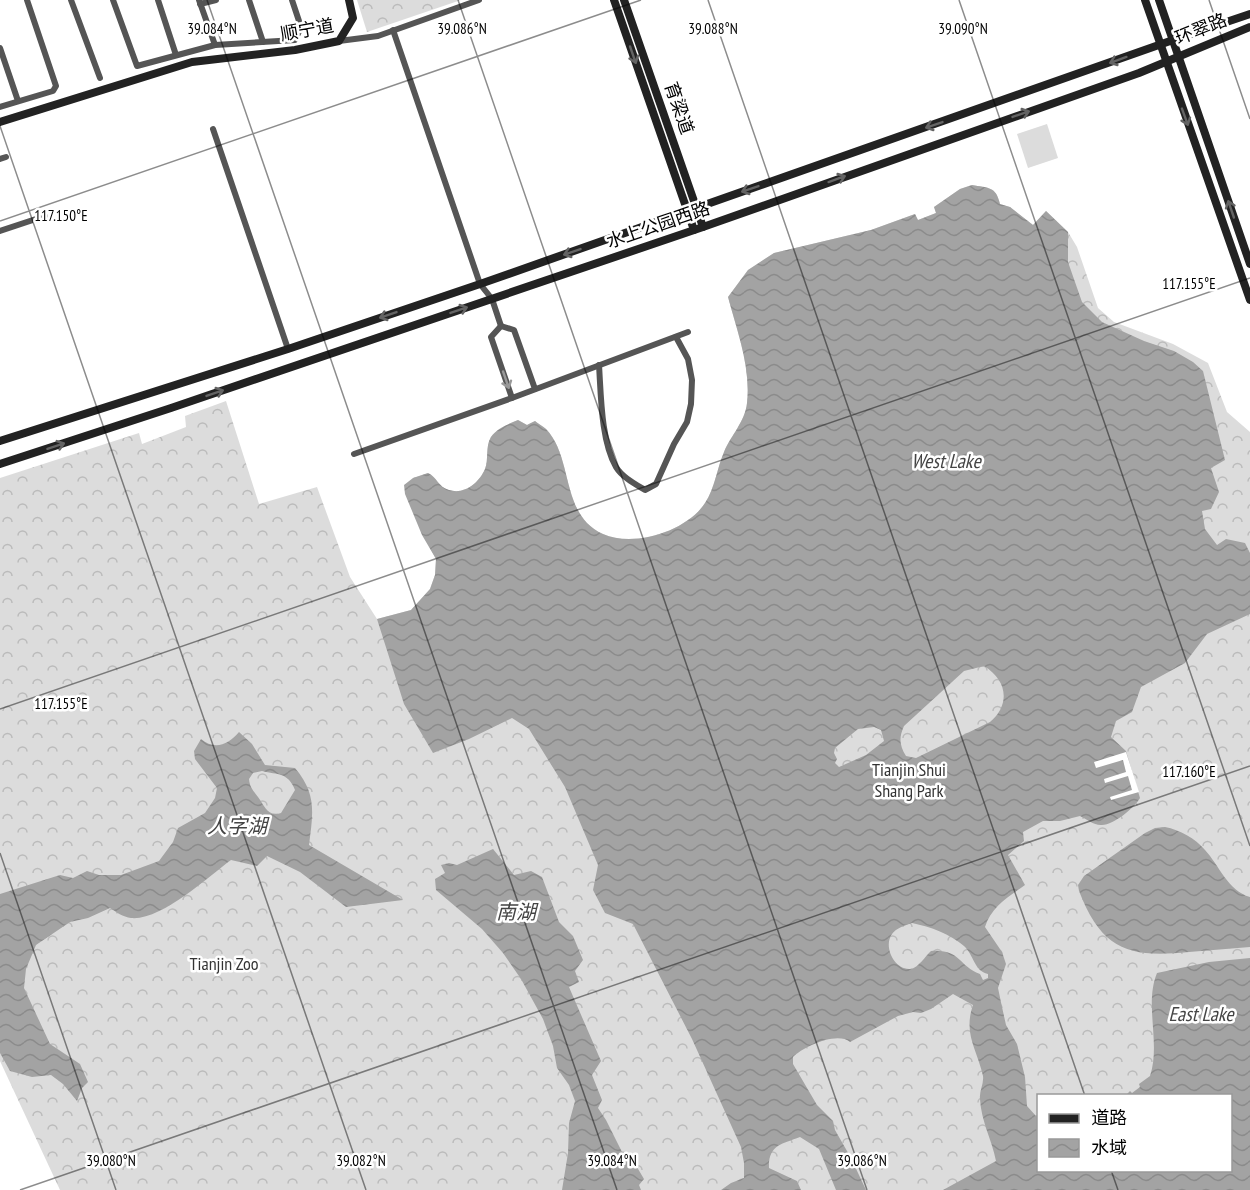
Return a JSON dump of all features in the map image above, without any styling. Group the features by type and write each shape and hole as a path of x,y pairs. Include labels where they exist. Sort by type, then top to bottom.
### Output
{"main road":[{"path":"339,41 353,18 349,0"},
{"path":"614,0 691,210"},
{"name":"育梁道","path":"624,0 698,229"},
{"path":"1145,0 1250,300"},
{"path":"1159,0 1250,264"},
{"name":"环翠路","path":"1173,40 1250,14"},
{"name":"环翠路","path":"1166,62 1250,27"},
{"name":"水上公园西路","path":"0,441 288,349 480,284 1173,40"},
{"name":"顺宁道","path":"0,122 192,62 295,50 339,41"},
{"name":"水上公园西路","path":"0,464 698,229 1166,62"}],"street":[{"path":"0,107 53,91 56,86 27,0"},
{"path":"71,0 100,78"},
{"path":"113,0 137,66 215,45 295,40 301,27 292,0"},
{"path":"158,0 177,55"},
{"path":"215,45 199,2 216,0"},
{"path":"249,0 263,42"},
{"name":"顺宁道","path":"339,41 378,36 479,0"},
{"path":"393,30 480,284 492,299 501,326"},
{"path":"0,48 18,101"},
{"path":"213,129 288,349"},
{"path":"0,231 45,216"},
{"path":"501,326 514,330 535,389"},
{"path":"501,326 491,337 512,398"},
{"path":"354,454 688,332"},
{"path":"599,365 603,422 616,468 627,479 645,490 651,489 657,484 674,444 687,422 692,404 692,380 688,358 676,336"}],"green space":[{"path":"357,0 461,0 367,32"},
{"path":"1047,124 1058,158 1028,168 1017,134"},
{"name":"Tianjin Shui Shang Park","path":"972,185 994,191 1000,204 1010,207 1033,225 1046,211 1068,232 1077,247 1098,308 1114,322 1173,344 1208,363 1227,412 1250,432 1250,1190 60,1190 0,1061 0,478 139,433 142,444 186,427 185,416 226,401 259,504 317,487 350,577 377,619 411,610 430,589 435,575 436,559 430,548 413,478 428,473 445,489 460,491 470,487 485,469 488,445 496,431 518,420 527,425 535,421 546,429 555,441 573,500 589,525 603,534 629,539 644,538 673,529 686,522 705,503 724,452 746,410 748,390 745,363 728,297 748,270 774,253 871,230 915,214 918,220 936,213 934,207 960,189"}],"water":[{"name":"West Lake","path":"972,185 994,191 1000,204 1010,207 1033,225 1046,211 1068,232 1068,262 1082,302 1102,322 1144,341 1174,351 1203,371 1225,460 1211,468 1219,492 1211,509 1202,511 1205,529 1217,545 1226,539 1245,543 1250,553 1250,614 1207,634 1185,663 1141,687 1132,712 1116,721 1111,737 1126,751 1140,798 1124,815 1107,824 1096,824 1080,816 1060,821 1043,821 1023,832 1024,841 1008,855 1025,885 996,908 985,927 1002,952 1006,964 998,988 1006,1025 1017,1044 1025,1077 1027,1106 1037,1115 1037,1172 1232,1172 1232,1094 1127,1094 1140,1087 1139,1084 1150,1076 1154,1050 1152,998 1157,973 1209,962 1250,958 1250,1190 943,1190 996,1161 984,1123 980,1096 983,1076 970,1033 970,1015 973,1005 953,994 931,1009 921,1013 913,1012 898,1016 850,1042 837,1038 829,1039 804,1049 793,1057 793,1064 817,1105 833,1121 835,1130 866,1190 836,1190 819,1149 800,1137 777,1146 771,1154 769,1168 797,1181 801,1190 721,1190 744,1178 741,1147 692,1039 633,924 605,913 593,890 598,865 565,787 529,729 512,718 433,753 404,704 377,619 411,610 430,589 435,575 436,559 422,535 405,494 404,485 413,478 428,473 442,487 449,490 460,491 470,487 485,469 491,437 500,429 518,420 527,425 535,421 546,429 555,441 573,500 589,525 603,534 629,539 644,538 673,529 686,522 705,503 714,484 724,452 746,410 748,390 745,363 728,297 748,270 774,253 871,230 915,214 918,220 936,213 934,207 960,189","holes":["984,666 998,678 1004,692 1001,708 990,722 916,758 906,756 900,741 904,726 964,671","874,727 881,730 884,741 866,755 839,767 835,763 837,759 834,753 835,748 858,729","912,923 933,929 959,942 980,970 988,974 988,978 983,980 980,974 967,967 954,955 941,951 931,951 913,968 899,966 890,951 890,939 896,930"]},
{"name":"人字湖","path":"239,732 252,744 265,765 295,768 302,777 312,804 309,845 403,900 346,907 300,872 267,856 257,866 231,860 184,897 156,913 131,918 110,908 88,918 70,922 36,945 26,969 24,988 50,1044 80,1064 88,1082 82,1088 77,1101 63,1084 51,1075 32,1077 10,1071 0,1053 0,894 60,875 73,878 87,871 99,875 121,875 159,861 173,842 178,828 205,813 215,798 217,788 195,759 194,751 201,739 211,745 217,745 226,743","holes":["262,771 286,777 295,790 281,813 269,812 250,785 249,779 253,773"]},
{"path":"1165,827 1182,832 1197,842 1230,883 1242,894 1250,897 1250,947 1168,954 1134,951 1108,938 1098,927 1079,891 1078,885 1084,876 1145,833 1155,828"},
{"name":"南湖","path":"493,849 514,875 531,871 542,877 559,922 573,936 583,960 575,971 579,982 569,987 601,1061 592,1075 602,1100 598,1108 622,1152 628,1152 644,1179 639,1185 641,1190 562,1190 568,1153 569,1123 575,1101 569,1085 557,1068 553,1046 543,1019 521,979 503,953 482,929 436,890 435,879 445,873 441,865 449,863 457,865"}],"pier":[{"path":"1126,752 1139,792 1111,800 1110,797 1132,790 1128,776 1105,783 1104,779 1126,772 1123,760 1096,768 1094,762"}],"park label":[{"name":"Tianjin Zoo","path":"224,964"}],"water label":[{"name":"East Lake","path":"1201,1014"}]}
